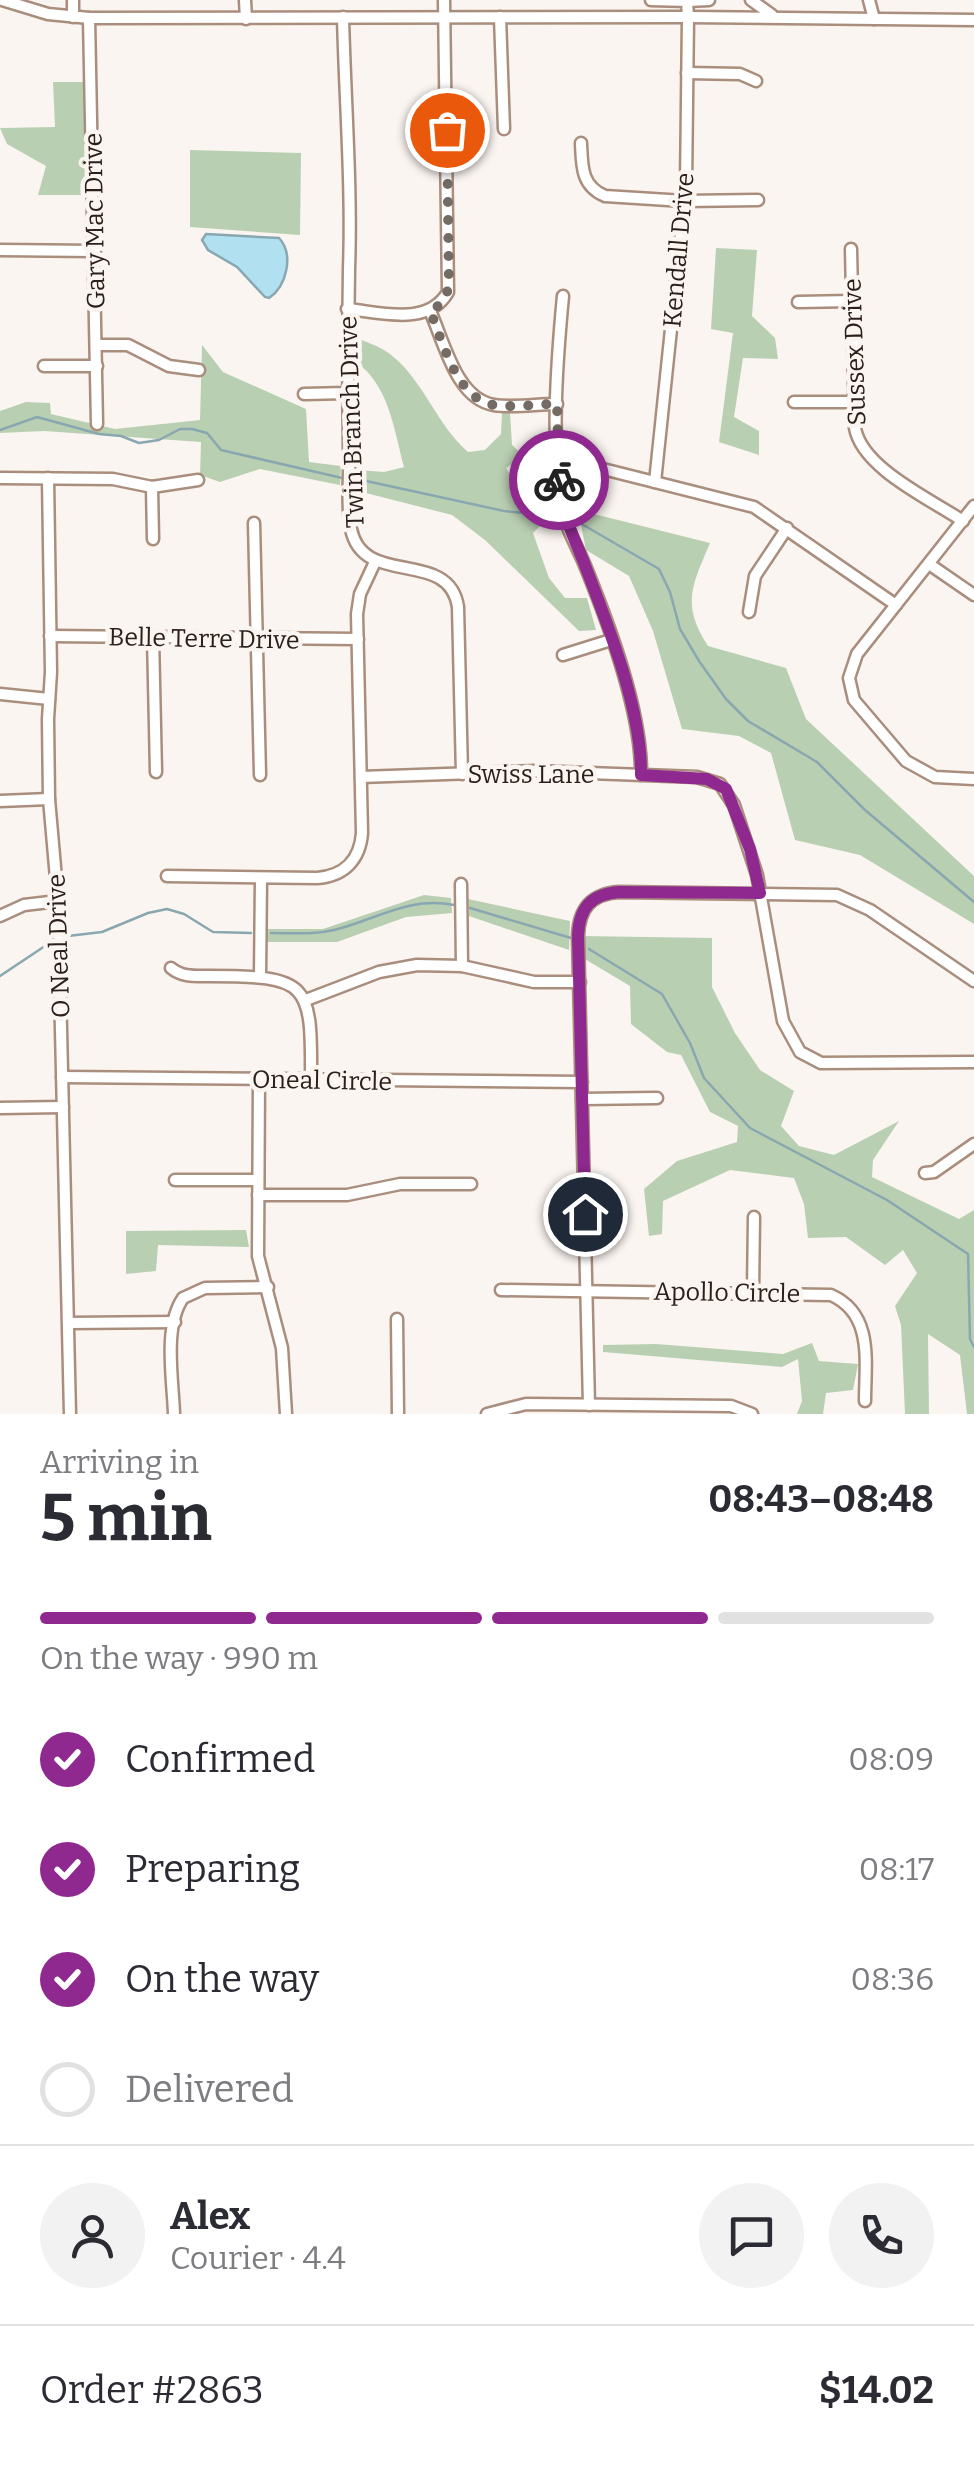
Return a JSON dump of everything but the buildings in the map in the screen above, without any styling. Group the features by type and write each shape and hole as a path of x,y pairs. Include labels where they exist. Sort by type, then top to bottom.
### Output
{"street":[{"path":"2,0 48,14 89,18 688,16 974,20"},
{"path":"73,0 73,17"},
{"path":"245,0 246,19"},
{"path":"347,310 410,314 430,311 445,298 450,280 444,0"},
{"path":"650,0 707,0"},
{"path":"750,0 777,18"},
{"path":"869,0 874,19"},
{"name":"Kendall Drive","path":"655,482 684,200 687,1"},
{"name":"Twin Branch Drive","path":"167,876 327,878 347,868 362,841 358,603 376,562 360,549 351,528 347,393 350,267 343,17"},
{"path":"500,17 504,128"},
{"name":"Gary Mac Drive","path":"89,18 97,424"},
{"path":"687,73 740,74 756,81"},
{"path":"581,142 583,174 593,191 613,197 758,200"},
{"name":"Sussex Drive","path":"851,249 856,436 868,457 962,521"},
{"path":"0,250 95,252"},
{"path":"563,296 557,355 560,499 637,721 641,775"},
{"path":"798,302 852,300"},
{"path":"430,311 462,382 475,396 492,404 557,404"},
{"path":"97,345 128,345 169,366 199,370"},
{"path":"44,366 96,366"},
{"path":"304,394 347,393"},
{"path":"794,402 854,402"},
{"path":"559,466 603,469 742,503 766,513 896,605"},
{"path":"0,478 113,479 152,487 198,480"},
{"name":"O Neal Drive","path":"48,478 49,799 58,901 70,1414"},
{"path":"152,487 153,539"},
{"path":"974,506 852,663 850,686 854,700 916,768 943,778 974,779"},
{"path":"254,523 260,775"},
{"path":"749,612 755,576 786,528"},
{"path":"376,562 435,574 454,592 458,607 462,774"},
{"path":"928,564 974,596"},
{"name":"Belle Terre Drive","path":"50,636 358,639"},
{"path":"153,637 156,772"},
{"path":"563,655 610,640"},
{"path":"0,694 49,699"},
{"name":"Swiss Lane","path":"361,777 535,771 707,779 726,789 750,849 783,1021 800,1052 821,1063 974,1062"},
{"path":"0,801 49,799"},
{"path":"260,878 260,976"},
{"path":"461,884 462,966"},
{"path":"589,1405 580,982 580,916 586,905 601,894 619,892 828,894 854,901 974,982"},
{"path":"0,916 24,905 58,901"},
{"path":"306,1000 396,968 462,966 534,982 580,982"},
{"path":"171,968 186,976 260,976 288,984 306,1000 312,1026 311,1080"},
{"name":"Oneal Circle","path":"62,1076 582,1082"},
{"path":"259,1079 258,1256 282,1348 286,1414"},
{"path":"582,1099 657,1098"},
{"path":"0,1108 63,1107"},
{"path":"925,1173 934,1172 974,1144"},
{"path":"175,1180 258,1180"},
{"path":"258,1196 346,1195 400,1184 471,1184"},
{"path":"752,1292 754,1218"},
{"path":"174,1414 175,1322 179,1304 197,1290 268,1286"},
{"name":"Apollo Circle","path":"501,1290 831,1294 847,1303 863,1327 865,1401"},
{"path":"398,1319 398,1414"},
{"path":"69,1323 175,1322"},
{"path":"487,1414 512,1406 547,1409 589,1405 658,1409 731,1406 752,1414"}],"green space":[{"path":"53,82 84,82 87,195 38,195 46,166 7,144 0,128 55,127"},
{"path":"190,150 301,153 300,235 190,227"},
{"path":"716,248 757,250 752,316 775,338 778,359 743,358 734,417 759,431 759,455 719,442 733,333 711,329"},
{"path":"354,337 382,349 402,364 468,452 485,450 501,434 502,412 510,412 512,445 525,457 506,468 521,493 552,501 557,521 541,525 533,533 549,578 565,598 587,598 596,630 579,631 485,540 452,515 358,491 358,470 384,472 404,467 383,394 366,370 354,361"},
{"path":"202,345 223,372 306,409 309,462 341,466 340,485 260,469 220,482 200,475 201,442 44,431 0,433 0,411 26,402 50,403 51,414 115,429 200,420"},
{"path":"578,510 710,543 692,595 694,618 708,646 786,668 806,719 974,876 974,924 860,855 795,840 771,753 739,736 682,729 653,631 629,576 586,550"},
{"path":"424,895 451,898 452,913 406,917 337,942 266,942 266,929 323,929"},
{"path":"468,899 570,921 569,950 469,916"},
{"path":"581,936 712,938 712,987 735,1033 760,1070 794,1091 781,1126 799,1146 834,1155 899,1121 873,1160 872,1177 959,1219 974,1210 974,1414 967,1414 960,1355 928,1334 929,1414 905,1414 901,1325 895,1306 917,1273 903,1250 885,1265 846,1237 808,1238 804,1204 794,1178 730,1170 663,1201 662,1234 649,1236 644,1189 677,1161 737,1142 738,1126 710,1112 681,1055 667,1052 631,1024 630,986 583,958"},
{"path":"246,1230 249,1247 158,1245 156,1271 126,1274 126,1231"},
{"path":"812,1343 819,1361 858,1364 853,1390 826,1393 823,1414 797,1414 802,1401 798,1359 782,1367 603,1352 603,1345 656,1344 783,1354"}],"water":[{"path":"206,234 279,238 287,261 284,278 275,293 265,297 237,267 208,250 202,240"}],"waterway":[{"path":"0,430 37,417 139,443 159,440 180,429 192,429 207,433 221,450 342,478"},
{"path":"357,479 504,511 555,516"},
{"path":"580,523 659,569 680,629 726,699 748,721 817,762 865,810 974,902"},
{"path":"271,933 326,932 407,906 454,905"},
{"path":"470,908 571,938"},
{"path":"68,936 102,932 167,909 184,914 213,932 251,933"},
{"path":"0,976 54,940"},
{"path":"589,949 662,994 690,1043 704,1078 750,1128 887,1200 968,1254 970,1339 974,1347"}],"way so far":[{"path":"447,130 449,288 441,304 430,311 462,382 480,400 492,404 557,404 559,480"}],"route":[{"path":"559,480 567,526 599,602 637,721 641,775 697,777 726,789 754,861 760,893 619,892 601,894 583,910 578,936 585,1214"}]}
